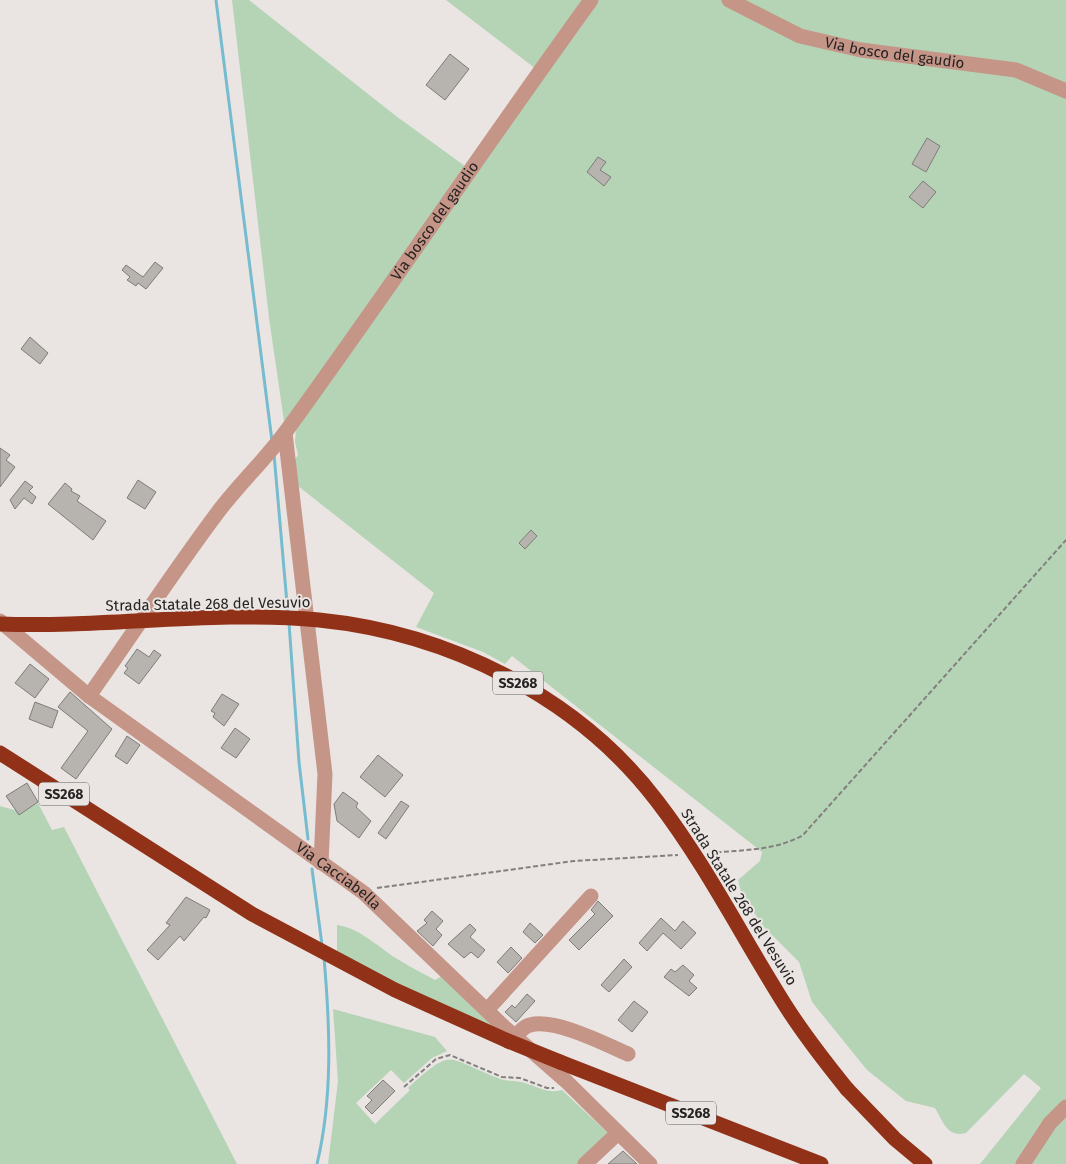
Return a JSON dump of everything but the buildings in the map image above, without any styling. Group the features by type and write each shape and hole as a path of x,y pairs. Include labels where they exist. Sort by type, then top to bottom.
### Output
{"highway":[{"name":"Strada Statale 268 del Vesuvio","path":"0,623 69,625 268,618 318,620 367,627 408,636 455,652 501,673 544,698 584,727 621,761 655,798 693,852 788,1009 816,1050 847,1089 889,1133 925,1164"},
{"name":"SS268","path":"0,753 252,914 339,962 431,1007 511,1039 560,1062 821,1164"}],"street":[{"name":"Via bosco del gaudio","path":"89,696 163,591 180,563 234,490 276,442 591,0"},
{"name":"Via bosco del gaudio","path":"729,0 800,36 861,50 1016,70 1066,91"},
{"path":"276,442 325,774 321,863"},
{"name":"Via Cacciabella","path":"0,623 89,696 360,890 487,1010 511,1039 566,1081 650,1164"},
{"path":"487,1010 592,896"},
{"path":"511,1039 524,1027 541,1024 572,1030 628,1054"},
{"path":"1023,1164 1050,1124 1066,1106"},
{"path":"586,1164 618,1133"}],"path":[{"path":"707,853 769,847 788,843 803,835 1066,540"},
{"path":"360,890 574,861 683,854"},
{"path":"404,1087 436,1059 450,1056 502,1077 528,1080 547,1088 557,1087 566,1081"}],"green space":[{"path":"232,0 249,0 396,116 469,169 540,72 446,0 1066,0 1066,1164 980,1164 1041,1088 1024,1074 966,1133 960,1134 950,1131 946,1127 935,1108 906,1101 867,1070 812,1002 799,962 765,928 742,896 738,880 760,861 762,852 512,656 505,664 483,652 416,627 434,593 298,486 293,462 298,455 295,442 296,429 288,420 284,421 269,318"},
{"path":"38,803 52,830 64,827 237,1164 0,1164 0,806 23,810"},
{"path":"337,925 360,933 394,957 435,980 444,975 507,1033 408,989 337,952"},
{"path":"333,1009 435,1037 447,1051 432,1058 404,1083 391,1070 356,1103 375,1124 410,1090 408,1088 423,1075 443,1061 450,1060 458,1061 501,1079 522,1082 548,1091 562,1090 610,1135 579,1164 328,1164 338,1081"}],"waterway":[{"path":"216,0 272,441"},
{"path":"274,454 288,615"},
{"path":"289,623 299,762 308,839"},
{"path":"312,869 322,945"},
{"path":"317,1164 326,1113 329,1061 328,1009 324,958"}]}
